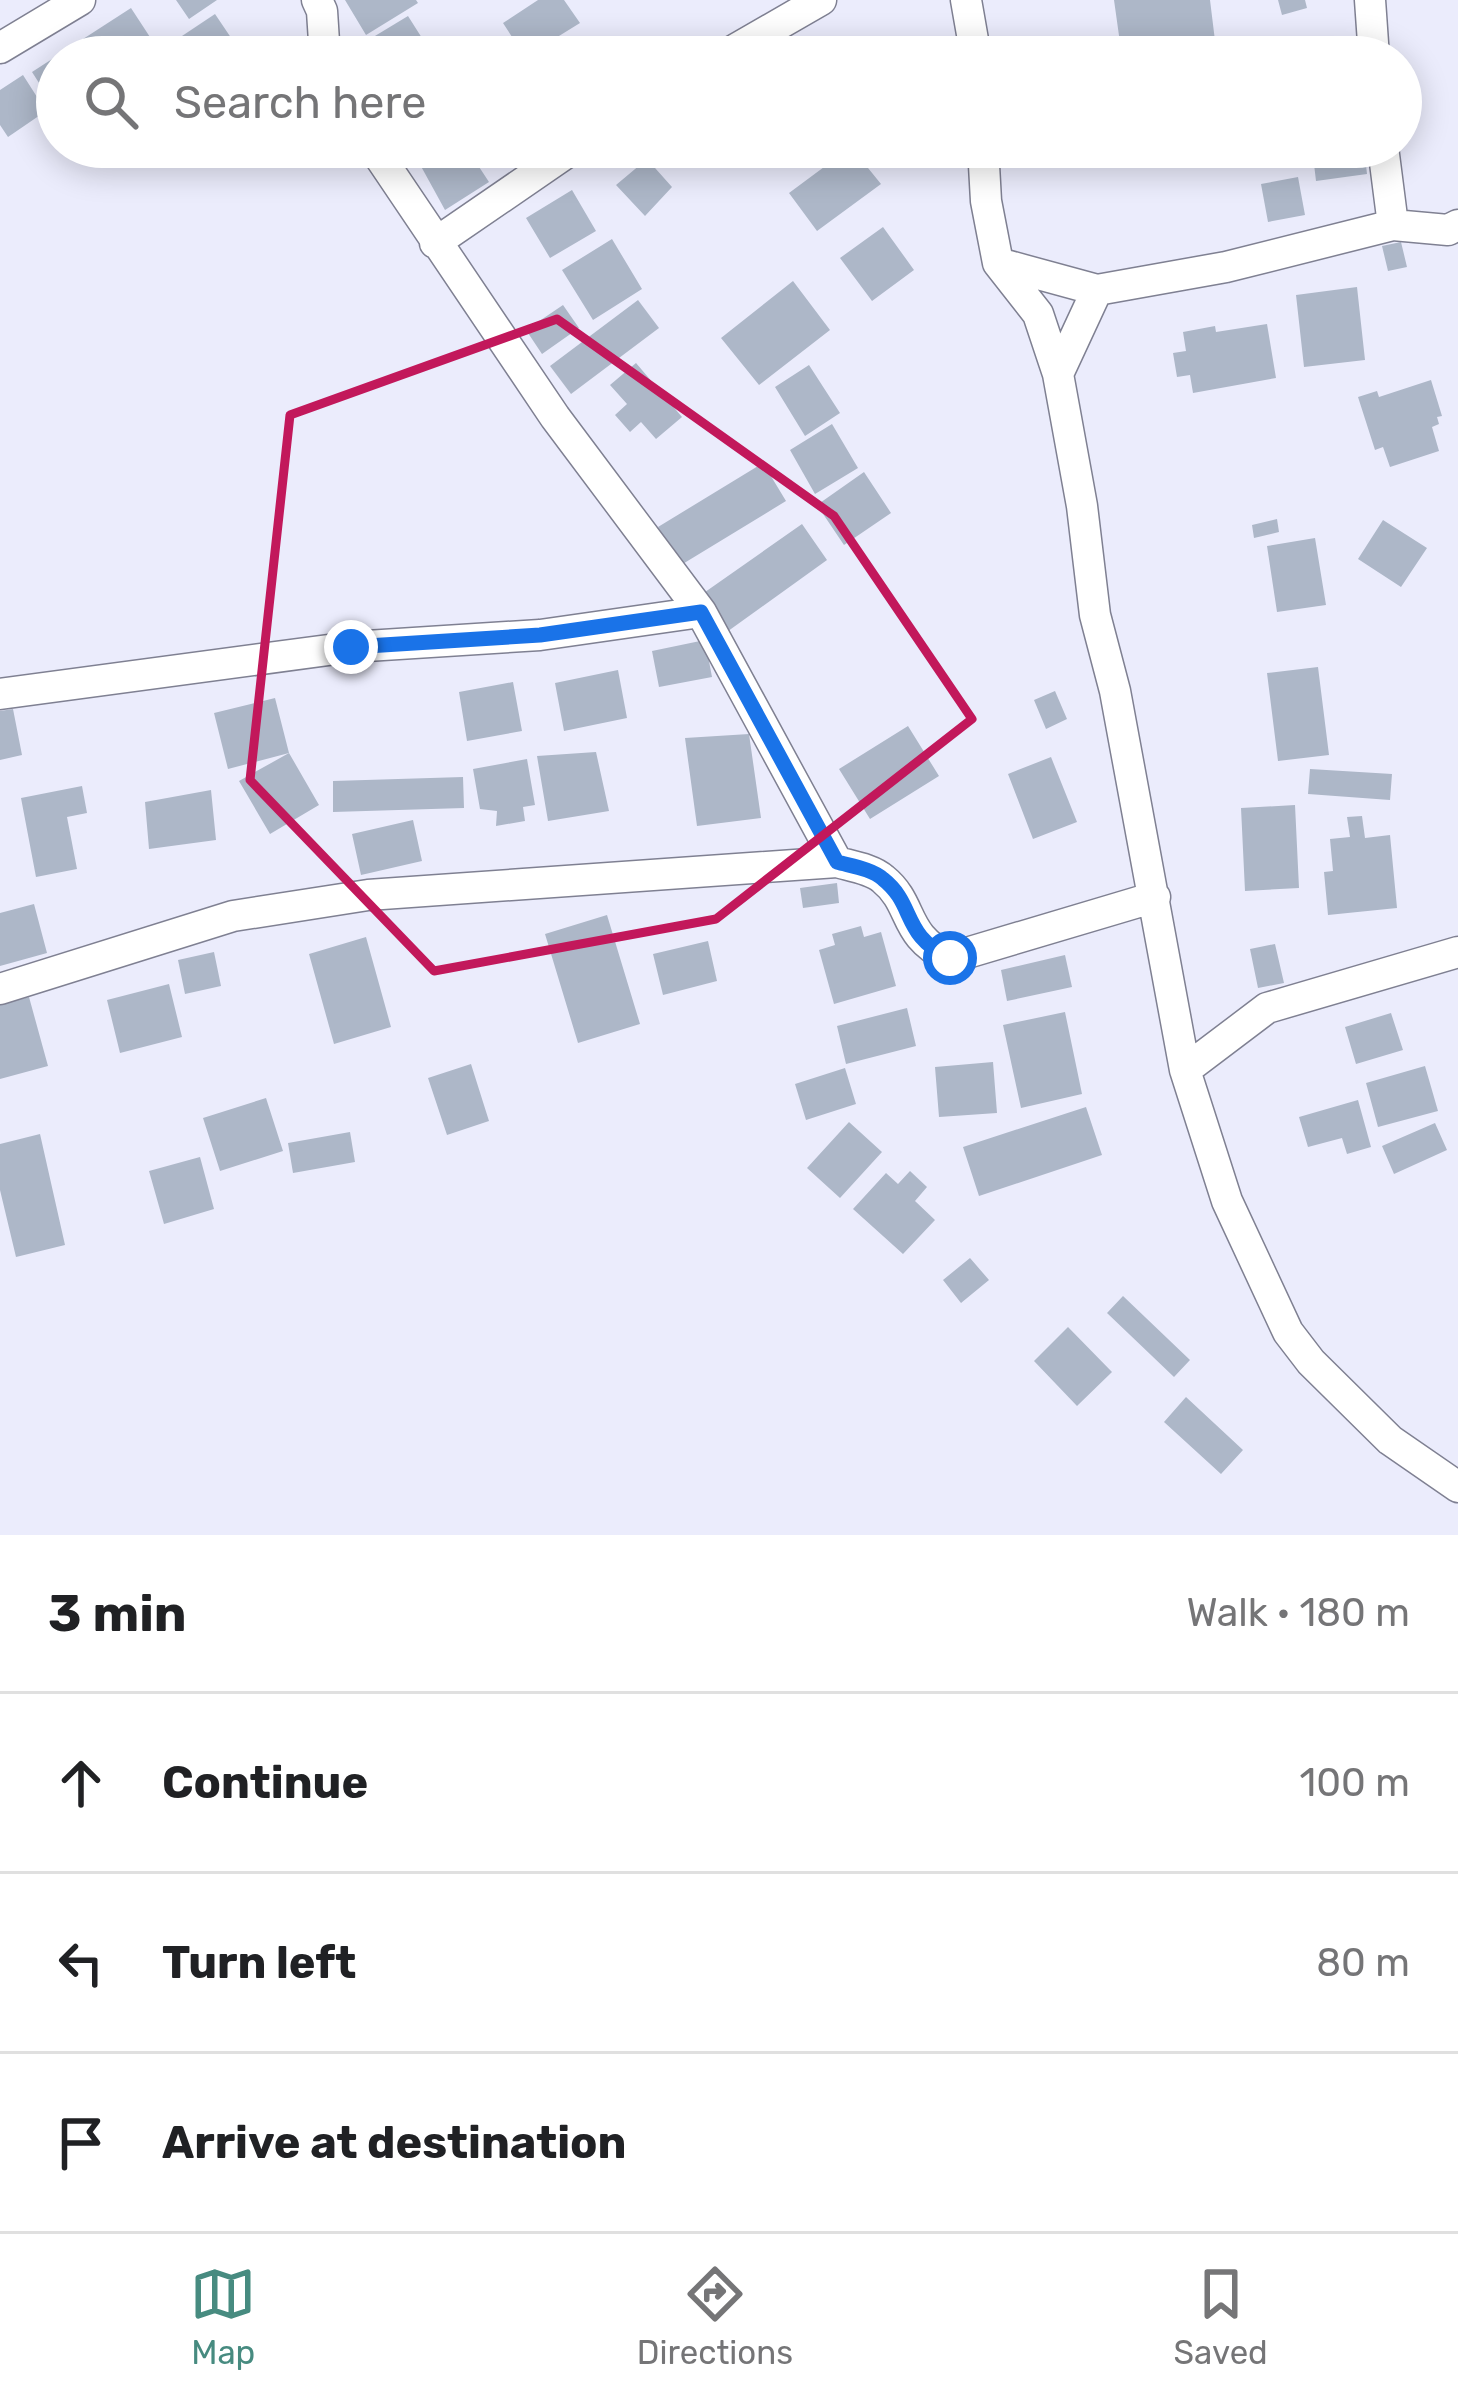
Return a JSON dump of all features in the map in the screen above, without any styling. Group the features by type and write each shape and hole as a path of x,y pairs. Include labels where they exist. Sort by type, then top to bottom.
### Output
{"street":[{"path":"0,49 80,0"},
{"path":"316,0 324,36"},
{"path":"758,36 821,0"},
{"path":"966,0 972,36"},
{"path":"1370,0 1373,36"},
{"path":"387,168 555,417 701,612 837,862"},
{"path":"435,243 544,168"},
{"path":"984,168 998,263 1038,314 1058,374 1082,506 1095,615 1115,691 1185,1070 1227,1201 1288,1332 1311,1362 1390,1440 1458,1487"},
{"path":"1386,168 1394,225"},
{"path":"998,263 1097,290 1226,267 1394,225 1448,230 1458,225"},
{"path":"1058,374 1097,290"},
{"path":"0,694 351,647 540,635 701,612"},
{"path":"0,989 233,916 368,895 837,862 883,879 909,915 916,935 928,948 950,958 1155,897"},
{"path":"1185,1070 1268,1008 1458,952"}],"highlighted area":[{"path":"557,319 834,516 972,719 716,919 434,971 250,780 290,415"}],"building":[{"path":"176,0 217,0 189,19"},
{"path":"345,0 416,0 418,3 366,35"},
{"path":"538,0 564,0 580,23 559,36 511,36 503,23"},
{"path":"1114,0 1210,0 1214,36 1119,36"},
{"path":"1278,0 1305,0 1307,8 1282,15"},
{"path":"131,8 149,36 88,36"},
{"path":"215,14 230,36 182,36"},
{"path":"408,16 421,36 375,36"},
{"path":"23,75 36,95 36,118 8,137 0,125 0,90"},
{"path":"422,168 480,168 489,182 445,210"},
{"path":"636,168 655,168 672,187 645,216 616,185"},
{"path":"823,168 868,168 881,184 817,231 789,193"},
{"path":"1314,168 1366,168 1367,174 1316,181"},
{"path":"1298,177 1305,215 1268,222 1261,184"},
{"path":"572,190 596,231 550,258 526,218"},
{"path":"883,227 914,270 872,301 840,258"},
{"path":"612,239 642,289 593,320 562,270"},
{"path":"1401,242 1407,267 1388,271 1382,246"},
{"path":"793,281 830,330 759,385 721,338"},
{"path":"1357,287 1365,360 1304,367 1296,295"},
{"path":"638,300 659,328 571,394 550,366"},
{"path":"563,305 579,328 542,354 526,330"},
{"path":"1267,324 1276,378 1193,393 1190,375 1177,377 1173,353 1186,351 1183,332"},
{"path":"636,363 682,417 656,439 641,422 630,432 615,415 627,404 610,385"},
{"path":"809,365 840,413 805,436 775,387"},
{"path":"1431,380 1442,416 1432,427 1439,451 1390,467 1383,447 1375,450 1358,397 1377,391 1379,397"},
{"path":"832,424 858,468 815,494 790,450"},
{"path":"763,463 786,501 681,565 658,527"},
{"path":"864,472 891,513 844,545 817,505"},
{"path":"1277,519 1279,532 1254,538 1252,525"},
{"path":"1383,520 1427,548 1401,587 1358,559"},
{"path":"802,524 827,560 724,634 698,597"},
{"path":"1315,538 1326,605 1277,612 1267,546"},
{"path":"705,640 712,677 659,687 652,651"},
{"path":"1318,667 1329,755 1278,761 1267,673"},
{"path":"618,670 627,718 564,731 555,683"},
{"path":"513,682 522,731 467,741 459,692"},
{"path":"1055,691 1067,719 1046,729 1034,700"},
{"path":"275,698 289,753 228,769 214,713"},
{"path":"13,709 22,755 0,760 0,711"},
{"path":"908,726 939,776 870,819 839,769"},
{"path":"749,734 761,818 697,826 685,738"},
{"path":"596,752 609,811 548,821 537,756"},
{"path":"289,753 319,805 270,834 239,781"},
{"path":"1051,757 1077,822 1033,839 1008,774"},
{"path":"527,759 535,805 523,807 525,821 496,826 497,811 480,809 473,769"},
{"path":"1310,769 1392,774 1390,800 1308,794"},
{"path":"463,777 464,808 333,812 333,781"},
{"path":"82,786 87,813 67,817 77,869 36,877 21,798"},
{"path":"211,790 216,840 149,849 145,802"},
{"path":"1295,805 1299,888 1245,891 1241,808"},
{"path":"1362,816 1365,838 1390,835 1397,908 1328,915 1324,872 1333,871 1330,839 1350,837 1347,817"},
{"path":"413,820 422,861 361,875 352,834"},
{"path":"837,883 839,903 803,908 800,888"},
{"path":"34,904 47,953 0,966 0,913"},
{"path":"607,915 640,1024 578,1043 545,934"},
{"path":"861,926 864,937 881,932 896,986 834,1004 819,950 835,945 832,934"},
{"path":"366,937 391,1027 334,1044 309,954"},
{"path":"708,941 717,981 663,995 653,954"},
{"path":"1275,944 1284,983 1258,988 1250,949"},
{"path":"214,952 221,986 185,994 178,960"},
{"path":"1065,955 1072,987 1007,1001 1001,970"},
{"path":"169,984 182,1037 120,1053 107,1000"},
{"path":"29,997 48,1066 0,1079 0,1005"},
{"path":"907,1008 916,1046 846,1064 837,1026"},
{"path":"1065,1012 1082,1094 1021,1108 1003,1025"},
{"path":"1391,1013 1403,1050 1356,1064 1345,1027"},
{"path":"993,1062 997,1113 939,1117 935,1067"},
{"path":"471,1064 489,1121 447,1135 428,1078"},
{"path":"1425,1066 1438,1111 1378,1127 1366,1083"},
{"path":"845,1068 856,1104 806,1120 795,1084"},
{"path":"266,1098 283,1151 220,1171 203,1118"},
{"path":"1358,1100 1371,1147 1347,1154 1342,1138 1308,1147 1299,1117"},
{"path":"1086,1107 1102,1155 979,1196 963,1147"},
{"path":"849,1122 882,1152 840,1198 807,1168"},
{"path":"1435,1123 1447,1150 1394,1174 1382,1146"},
{"path":"350,1132 355,1162 293,1173 288,1143"},
{"path":"40,1134 65,1245 16,1257 0,1190 0,1144"},
{"path":"200,1157 214,1209 164,1224 149,1171"},
{"path":"910,1171 927,1187 915,1201 935,1220 903,1254 853,1209 886,1173 898,1184"},
{"path":"970,1258 989,1280 961,1303 943,1280"},
{"path":"1123,1296 1190,1360 1174,1377 1107,1313"},
{"path":"1068,1327 1112,1372 1077,1406 1034,1361"},
{"path":"1186,1397 1243,1450 1221,1474 1164,1422"}],"route":[{"path":"351,647 540,635 701,612 837,862 883,879 909,915 916,935 928,948 950,958"}]}
